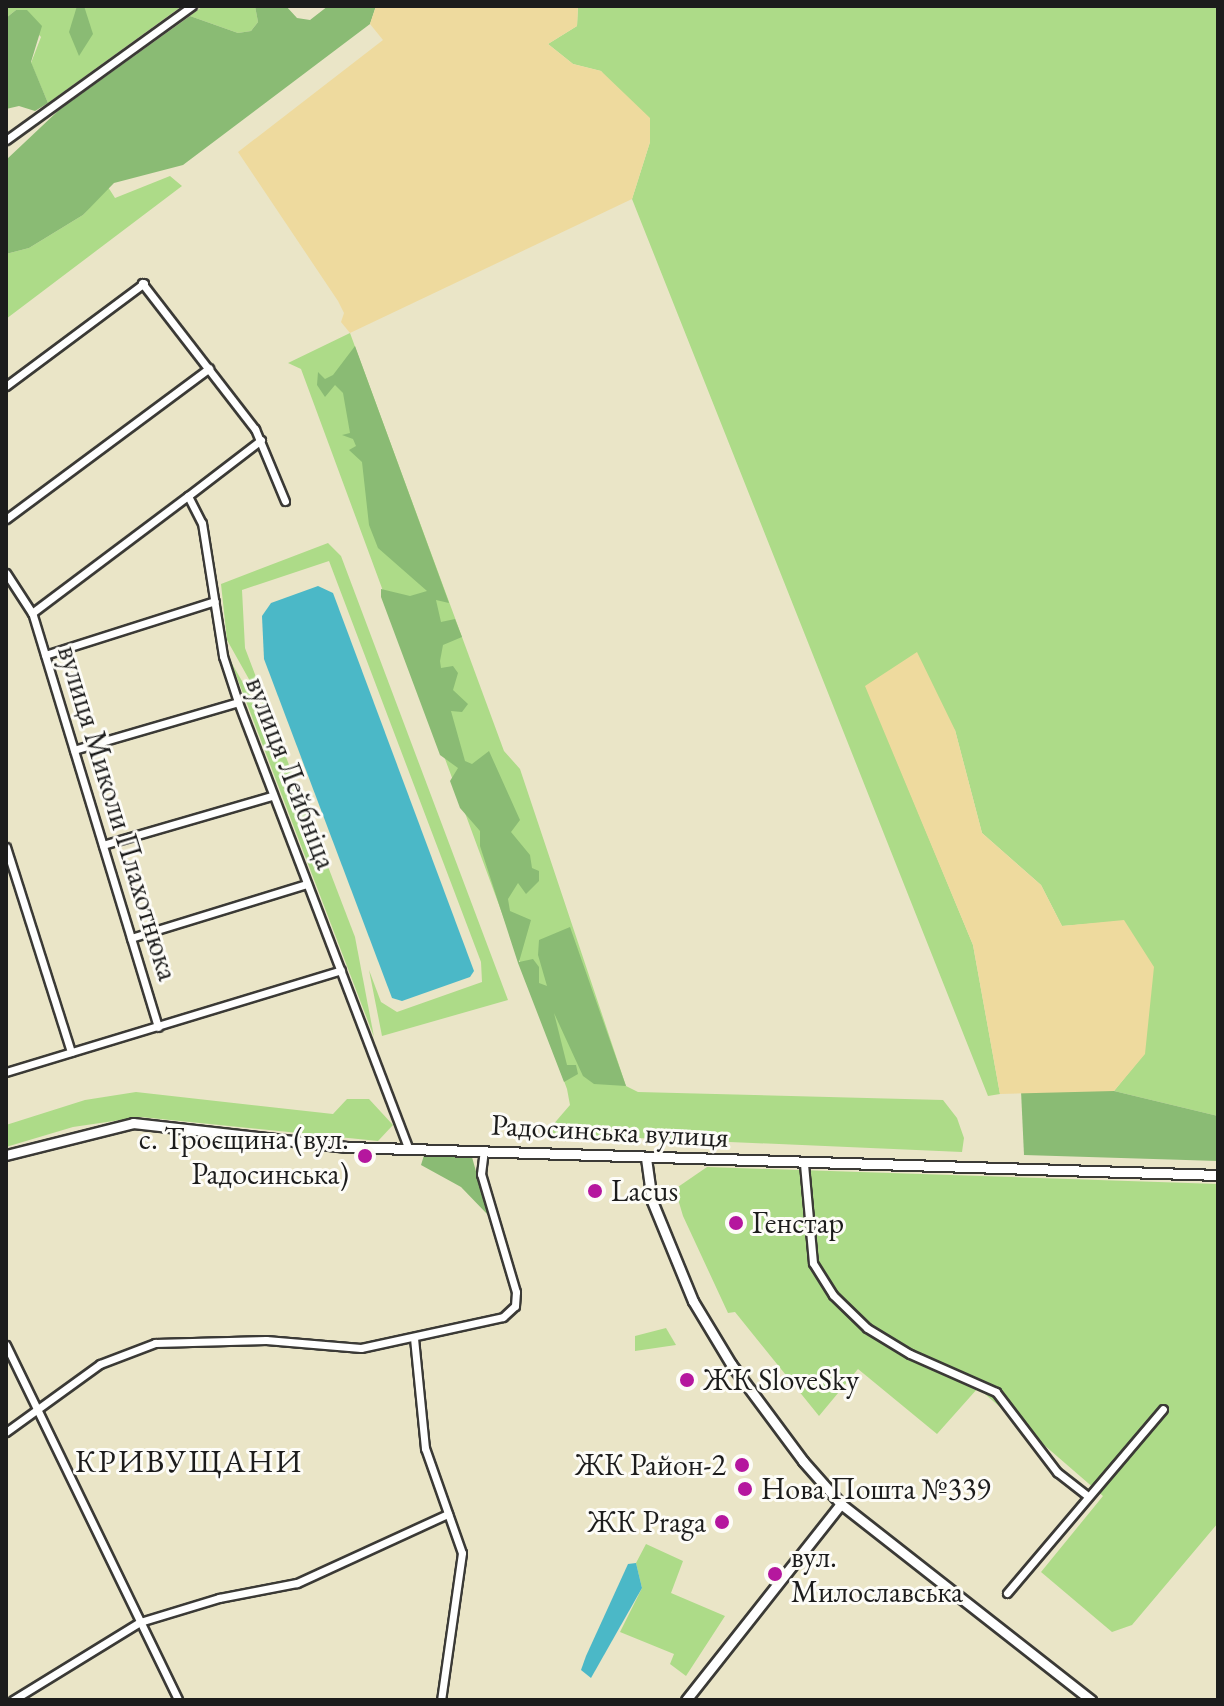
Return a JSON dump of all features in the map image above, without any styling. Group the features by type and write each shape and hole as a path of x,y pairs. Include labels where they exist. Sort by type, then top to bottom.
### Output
{"main road":[{"name":"Радосинська вулиця","path":"6,1155 133,1123 347,1147 1218,1175"},
{"path":"646,1158 652,1201 712,1336 769,1417 841,1504 1091,1700"},
{"path":"686,1700 841,1504"}],"street":[{"path":"6,140 192,6"},
{"path":"6,386 142,283 261,440 285,501"},
{"path":"6,519 209,368"},
{"path":"188,496 261,440"},
{"name":"вулиця Лейбніца","path":"188,496 202,523 223,656 238,702 408,1147"},
{"name":"вулиця Миколи Плахотнюка","path":"32,613 188,496"},
{"name":"вулиця Миколи Плахотнюка","path":"6,573 32,613 158,1027"},
{"path":"45,655 215,601"},
{"path":"74,750 238,702"},
{"path":"103,845 272,796"},
{"path":"6,847 71,1052"},
{"path":"131,938 307,884"},
{"path":"6,1072 341,970"},
{"path":"6,1432 37,1406 100,1364 155,1343 266,1340 361,1348 503,1317 515,1306 512,1267 481,1174 484,1150"},
{"path":"804,1164 813,1263 833,1295 867,1328 910,1354 996,1392 1057,1472 1086,1495"},
{"path":"414,1338 425,1448 462,1553 441,1700"},
{"path":"6,1345 178,1700"},
{"path":"1007,1593 1086,1495 1163,1409"},
{"path":"13,1700 140,1622 219,1598 297,1583 448,1514"}],"green space":[{"path":"6,6 182,6 48,103 31,63 41,37 16,10 6,18"},
{"path":"77,6 84,6 93,34 79,56 69,32"},
{"path":"203,6 255,6 258,22 251,31 238,33 190,16"},
{"path":"255,6 286,6 297,18 310,20 328,6 376,6 370,24 183,165 114,183 83,215 29,248 6,254 6,160 59,110 190,16 238,33 251,31 258,22"},
{"path":"578,6 1218,6 1218,1116 1114,1091 1145,1053 1123,921 1062,926 1041,885 982,833 955,730 866,686 973,945 1000,1094 988,1096 632,199 650,142 601,71 573,64 548,44 577,26"},
{"path":"16,10 27,10 42,26 31,62 48,103 35,111 19,106 6,109 6,18"},
{"path":"170,176 182,186 6,319 6,254 29,248 83,215 108,187 115,198"},
{"path":"350,333 504,751 520,769 626,1086 638,1092 943,1100 957,1118 964,1138 962,1152 545,1134 570,1105 567,1089 301,369 288,363"},
{"path":"355,346 449,603 436,600 441,622 455,619 462,637 443,645 440,661 441,668 453,666 458,673 453,690 468,704 462,712 451,711 465,761 472,764 489,751 520,820 511,832 530,855 532,868 539,871 539,881 526,894 518,883 508,899 510,911 531,920 519,962 533,959 539,967 539,983 547,986 538,955 539,940 570,927 626,1086 594,1084 583,1076 554,1013 567,1065 576,1065 578,1074 564,1082 518,963 480,846 480,831 460,808 450,781 458,768 440,755 381,597 381,589 410,596 427,591 378,548 369,525 362,462 349,450 356,446 353,439 342,435 350,433 343,393 335,385 325,397 317,385 318,372 325,379 333,375"},
{"path":"328,543 341,556 508,1000 382,1036 369,970 381,1002 397,1012 482,982 481,962 329,561 242,590 245,648 273,722 227,640 221,584"},
{"path":"231,662 286,757 355,937 374,1037"},
{"path":"1021,1091 1114,1091 1218,1116 1218,1161 1024,1155"},
{"path":"136,1092 333,1114 347,1099 369,1099 393,1125 378,1141 141,1117 73,1127 6,1147 6,1125 85,1100"},
{"path":"425,1152 472,1157 488,1215 461,1187 421,1165"},
{"path":"707,1167 1218,1184 1218,1523 1132,1625 1112,1632 1041,1572 1103,1496 978,1388 937,1434 858,1369 819,1416 735,1312 728,1313 683,1216 675,1189"},
{"path":"666,1328 676,1345 635,1351 635,1336"},
{"path":"646,1544 683,1561 671,1593 725,1616 686,1676 670,1664 674,1654 620,1632 642,1588 636,1563"}],"sand":[{"path":"376,6 578,6 577,26 548,44 573,64 601,71 650,118 650,142 632,199 350,333 341,322 344,313 338,301 238,152 383,40 370,24"},
{"path":"917,652 955,730 982,833 1041,885 1062,926 1124,920 1154,967 1145,1054 1114,1091 1000,1094 973,945 865,686"}],"water":[{"path":"318,586 333,593 474,971 470,977 402,1001 392,998 264,659 262,616 271,603"},
{"path":"636,1563 642,1588 591,1678 581,1670 586,1656 628,1564"}],"place":[{"name":"с. Троєщина (вул. Радосинська)","path":"365,1156"},
{"name":"Lacus","path":"595,1191"},
{"name":"Генстар","path":"736,1223"},
{"name":"ЖК SloveSky","path":"687,1380"},
{"name":"ЖК Район-2","path":"742,1465"},
{"name":"Нова Пошта №339","path":"745,1489"},
{"name":"ЖК Praga","path":"722,1522"},
{"name":"вул. Милославська","path":"775,1574"}],"district":[{"name":"КРИВУЩАНИ","path":"189,1461"}]}
